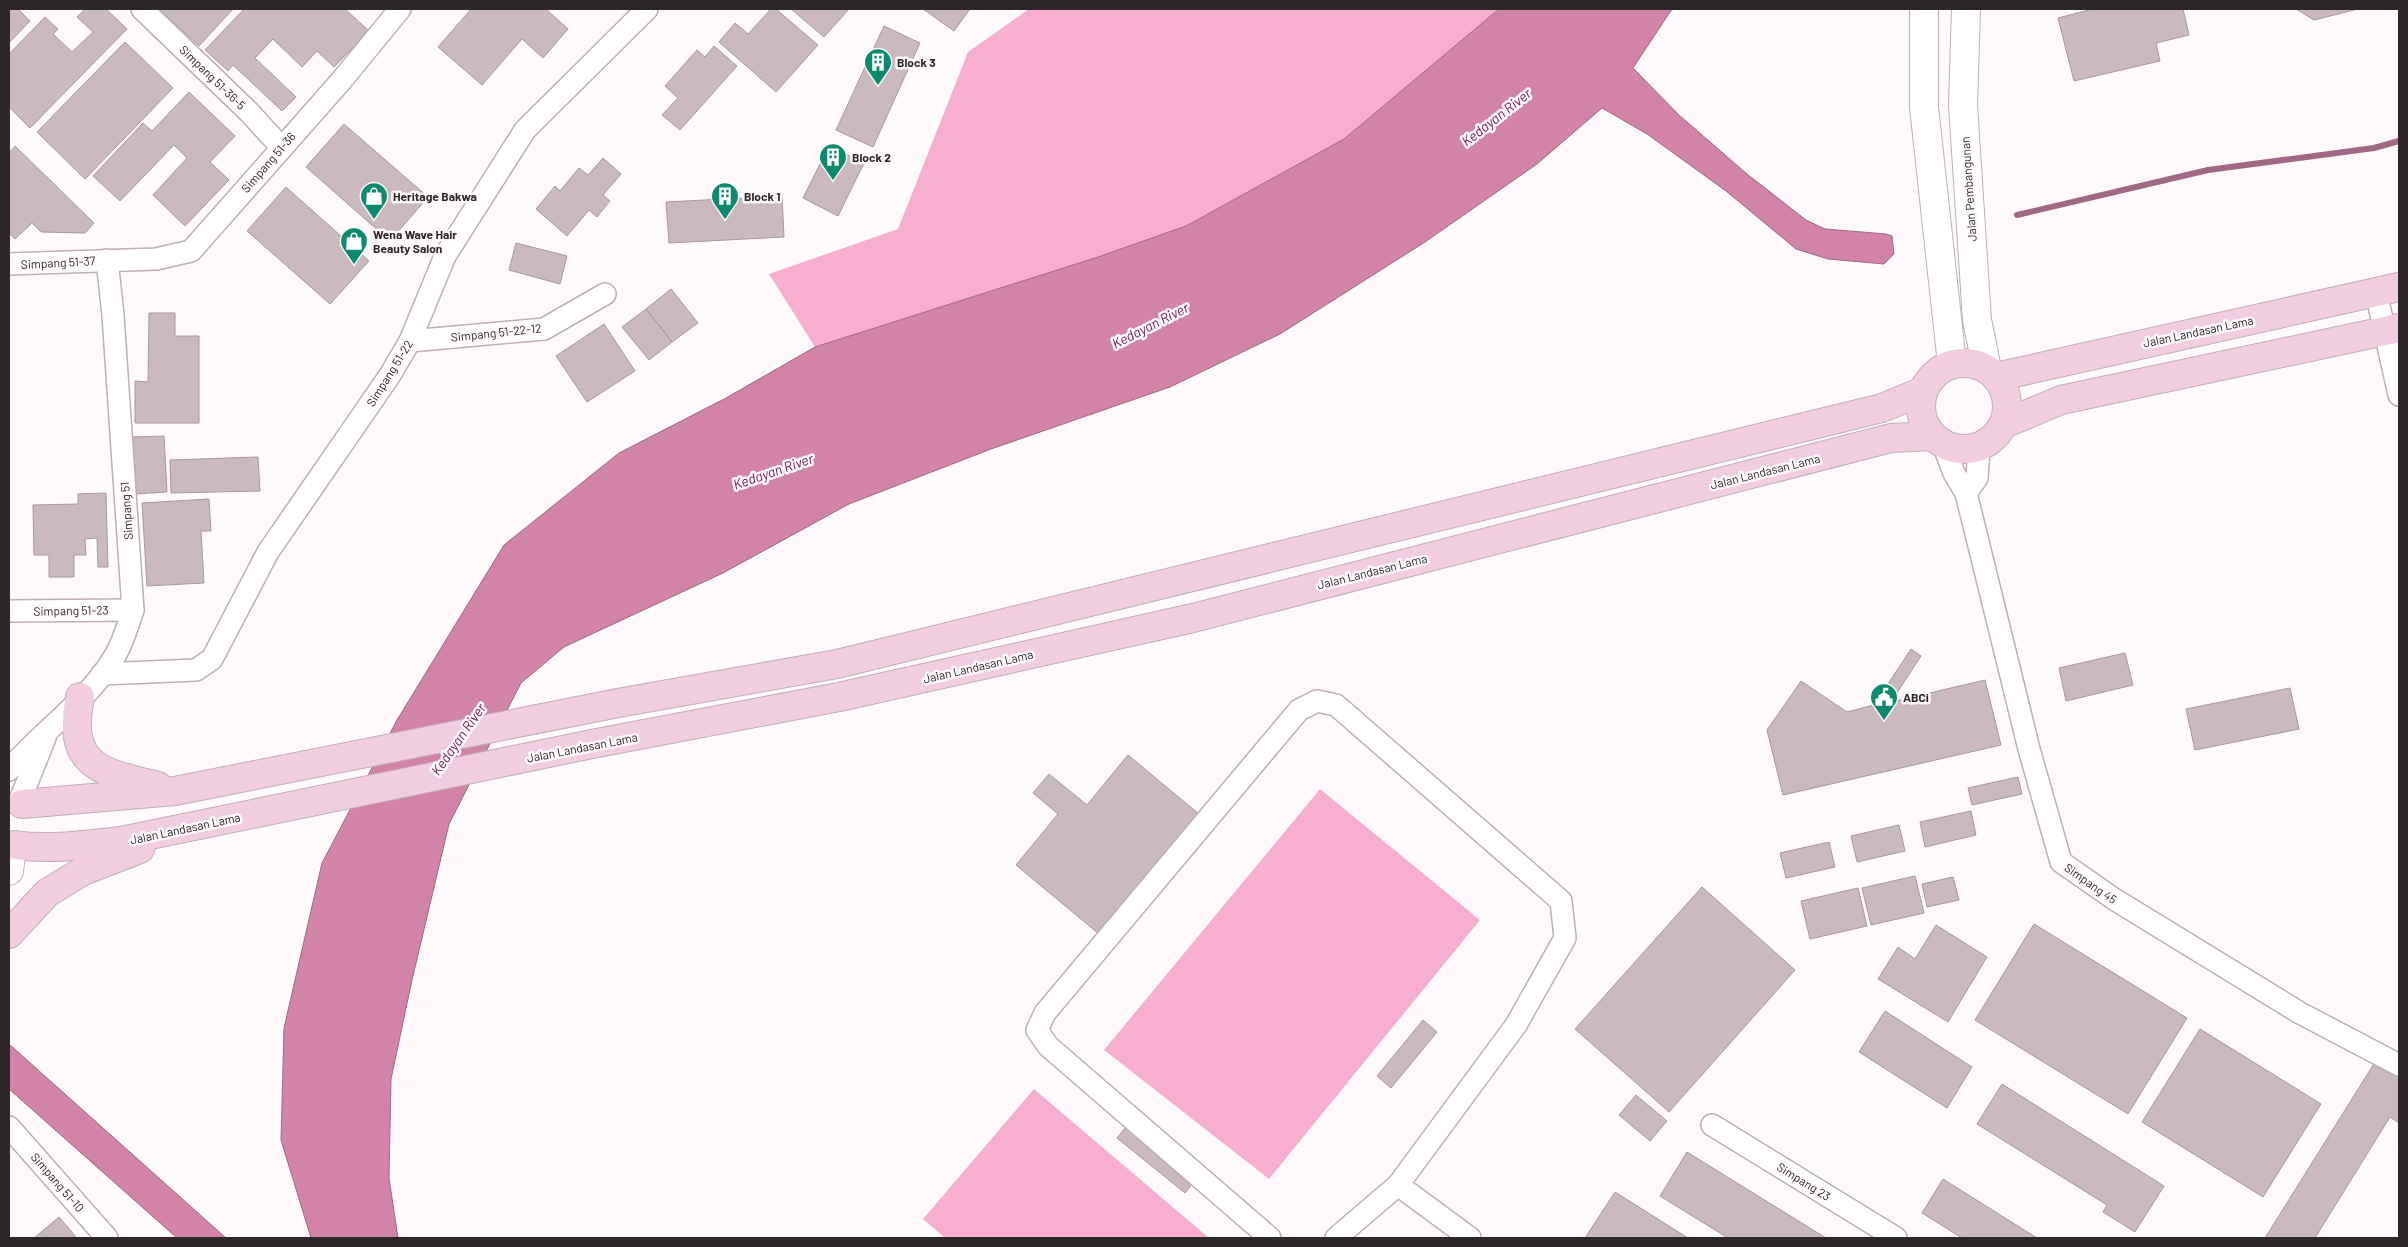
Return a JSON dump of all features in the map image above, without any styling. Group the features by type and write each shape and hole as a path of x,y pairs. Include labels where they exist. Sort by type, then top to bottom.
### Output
{"main road":[{"name":"Jalan Landasan Lama","path":"1992,373 2388,290"},
{"path":"2174,336 2207,348 2354,313 2392,330"},
{"path":"2004,424 2061,400 2392,330"},
{"path":"1952,364 1976,364 1992,373 2004,387 2008,399 2008,412 2004,424 1989,442 1979,447 1961,449 1938,440 1922,415 1921,403 1930,379 1940,370 1952,364"},
{"path":"11,853 23,834 26,824 17,798 175,791 618,703 837,664 1882,408 1924,391"},
{"name":"Jalan Landasan Lama","path":"11,853 36,848 62,848 120,841 839,697 1183,620 1891,438 1938,440"},
{"path":"80,697 75,722 80,743 88,760 109,774 175,791"},
{"path":"9,934 47,893 83,871 192,827"}],"street":[{"name":"Simpang 51-36-5","path":"142,9 249,112 281,147"},
{"name":"Simpang 51-36","path":"107,260 156,259 191,251 341,81 400,9"},
{"name":"Simpang 51-22","path":"102,674 196,670 212,659 268,552 390,375 410,341 445,256 524,130 647,9"},
{"path":"1924,9 1924,107 1952,364"},
{"name":"Jalan Pembangunan","path":"1966,9 1963,106 1978,320 1992,373"},
{"name":"Simpang 51-37","path":"9,264 107,260"},
{"name":"Simpang 51","path":"9,770 20,756 47,733 102,674 120,647 133,610 114,315 107,260"},
{"path":"2388,290 2399,396"},
{"name":"Simpang 51-22-12","path":"410,341 544,329 604,294"},
{"name":"Simpang 45","path":"1938,440 1966,494 2029,749 2061,862 2114,899 2300,1013 2399,1065"},
{"path":"1966,494 1977,478 1979,447"},
{"name":"Simpang 51-23","path":"9,611 133,610"},
{"path":"1270,1238 1048,1046 1037,1030 1045,1013 1299,710 1317,701 1336,705 1561,901 1565,938 1516,1024 1398,1185 1336,1238"},
{"name":"Simpang 51","path":"17,798 47,733"},
{"name":"Simpang 23","path":"1712,1124 1896,1238"},
{"name":"Simpang 51-10","path":"9,1127 107,1238"},
{"path":"1398,1185 1470,1238"}],"shaded area":[{"path":"1029,9 1499,9 1344,139 1186,226 1098,257 815,347 769,274 898,229 968,52"},
{"path":"1320,789 1480,920 1269,1179 1104,1050"},
{"path":"1034,1089 1209,1238 945,1238 923,1219"}],"water":[{"name":"Kedayan River","path":"1499,9 1672,9 1633,68 1679,115 1747,174 1806,220 1825,229 1892,236 1894,254 1884,264 1828,259 1796,249 1726,191 1647,134 1602,108 1537,164 1425,242 1280,334 1170,387 991,449 849,504 723,573 564,647 521,683 449,824 391,1079 389,1178 398,1238 311,1238 281,1140 284,1028 322,863 397,720 504,545 619,453 726,398 815,347 1098,257 1186,226 1344,139"},
{"path":"9,1044 226,1238 177,1238 9,1089"}],"building":[{"path":"9,9 18,9 30,21 9,43"},
{"path":"85,9 106,9 127,29 30,128 9,107 9,54 45,17 58,29 53,34 72,52 93,32 77,17"},
{"path":"159,9 233,9 199,46"},
{"path":"244,9 345,9 369,31 334,67 317,51 302,67 273,39 255,58 296,97 282,111 233,65 228,71 205,50"},
{"path":"471,9 548,9 568,29 543,58 522,39 482,85 438,47"},
{"path":"771,9 776,9 818,45 776,92 719,42 735,23 748,34"},
{"path":"791,9 849,9 824,37"},
{"path":"923,9 970,9 954,31"},
{"path":"2089,9 2183,9 2189,35 2156,43 2160,61 2074,81 2058,18"},
{"path":"2296,9 2358,9 2314,20"},
{"name":"Block 3","path":"884,26 920,43 873,147 836,130"},
{"path":"125,42 173,88 85,179 37,132"},
{"path":"714,46 737,66 680,130 662,115 678,98 665,86 697,50 705,57"},
{"path":"189,92 235,136 210,162 229,180 185,226 153,195 187,158 174,145 120,201 93,176 143,123 152,131"},
{"path":"344,124 428,197 390,241 306,167"},
{"path":"15,146 94,223 85,233 41,232 32,223 15,239 9,233 9,153"},
{"name":"Block 2","path":"829,146 864,163 838,216 803,198"},
{"path":"603,158 621,174 603,195 610,201 597,217 589,210 567,236 536,209 555,186 560,191 579,168 588,175"},
{"path":"286,187 369,261 330,304 247,231"},
{"name":"Block 1","path":"782,196 784,237 669,243 666,202"},
{"path":"516,243 567,256 560,284 509,270"},
{"path":"671,289 698,323 672,342 646,309"},
{"path":"646,309 672,342 649,360 622,327"},
{"path":"149,313 175,313 175,336 199,336 199,423 135,423 135,381 148,382"},
{"path":"604,324 635,371 587,402 556,356"},
{"path":"164,436 167,492 135,494 132,437"},
{"path":"258,457 260,491 171,493 170,460"},
{"path":"106,493 108,567 98,567 97,538 85,539 86,555 74,555 74,577 49,577 49,555 34,555 33,505 78,504 78,494"},
{"path":"209,499 211,531 201,531 204,583 147,586 142,503"},
{"name":"ABCi","path":"1911,649 1921,656 1891,702 1985,680 2001,745 1783,795 1767,730 1801,681 1847,712 1874,705"},
{"path":"2125,653 2133,685 2066,701 2059,668"},
{"path":"2290,688 2299,729 2195,750 2186,709"},
{"path":"1128,755 1199,814 1099,934 1016,865 1058,814 1033,793 1049,774 1087,805"},
{"path":"2018,777 2022,794 1972,805 1968,788"},
{"path":"1971,811 1976,835 1925,847 1920,822"},
{"path":"1899,825 1905,851 1857,862 1851,836"},
{"path":"1829,842 1835,867 1786,878 1780,853"},
{"path":"1915,876 1924,913 1871,925 1862,888"},
{"path":"1953,877 1959,900 1927,907 1922,884"},
{"path":"1702,887 1795,970 1669,1112 1575,1029"},
{"path":"1858,888 1867,926 1810,939 1801,901"},
{"path":"2034,924 2187,1018 2128,1114 1975,1020"},
{"path":"1936,925 1987,957 1948,1022 1878,979 1898,947 1915,959"},
{"path":"1885,1011 1972,1067 1947,1108 1859,1052"},
{"path":"1423,1020 1437,1032 1391,1088 1377,1076"},
{"path":"2200,1029 2321,1104 2263,1197 2142,1122"},
{"path":"2375,1062 2399,1077 2399,1123 2390,1117 2315,1238 2265,1238"},
{"path":"2002,1084 2164,1186 2135,1232 2103,1212 2107,1205 1977,1124"},
{"path":"1636,1095 1667,1121 1650,1141 1619,1115"},
{"path":"1129,1123 1197,1178 1185,1193 1117,1138"},
{"path":"1687,1152 1826,1238 1728,1238 1660,1196"},
{"path":"1943,1179 2037,1238 1962,1238 1922,1213"},
{"path":"1615,1192 1688,1238 1585,1238"},
{"path":"59,1217 77,1238 34,1238"}],"waterway":[{"path":"2017,215 2208,170 2374,148 2399,141"}],"place":[{"name":"Block 3","path":"878,86"},
{"name":"Block 2","path":"833,181"},
{"name":"Heritage Bakwa","path":"374,220"},
{"name":"Block 1","path":"725,220"},
{"name":"Wena Wave Hair Beauty Salon","path":"354,265"},
{"name":"ABCi","path":"1884,721"}]}
